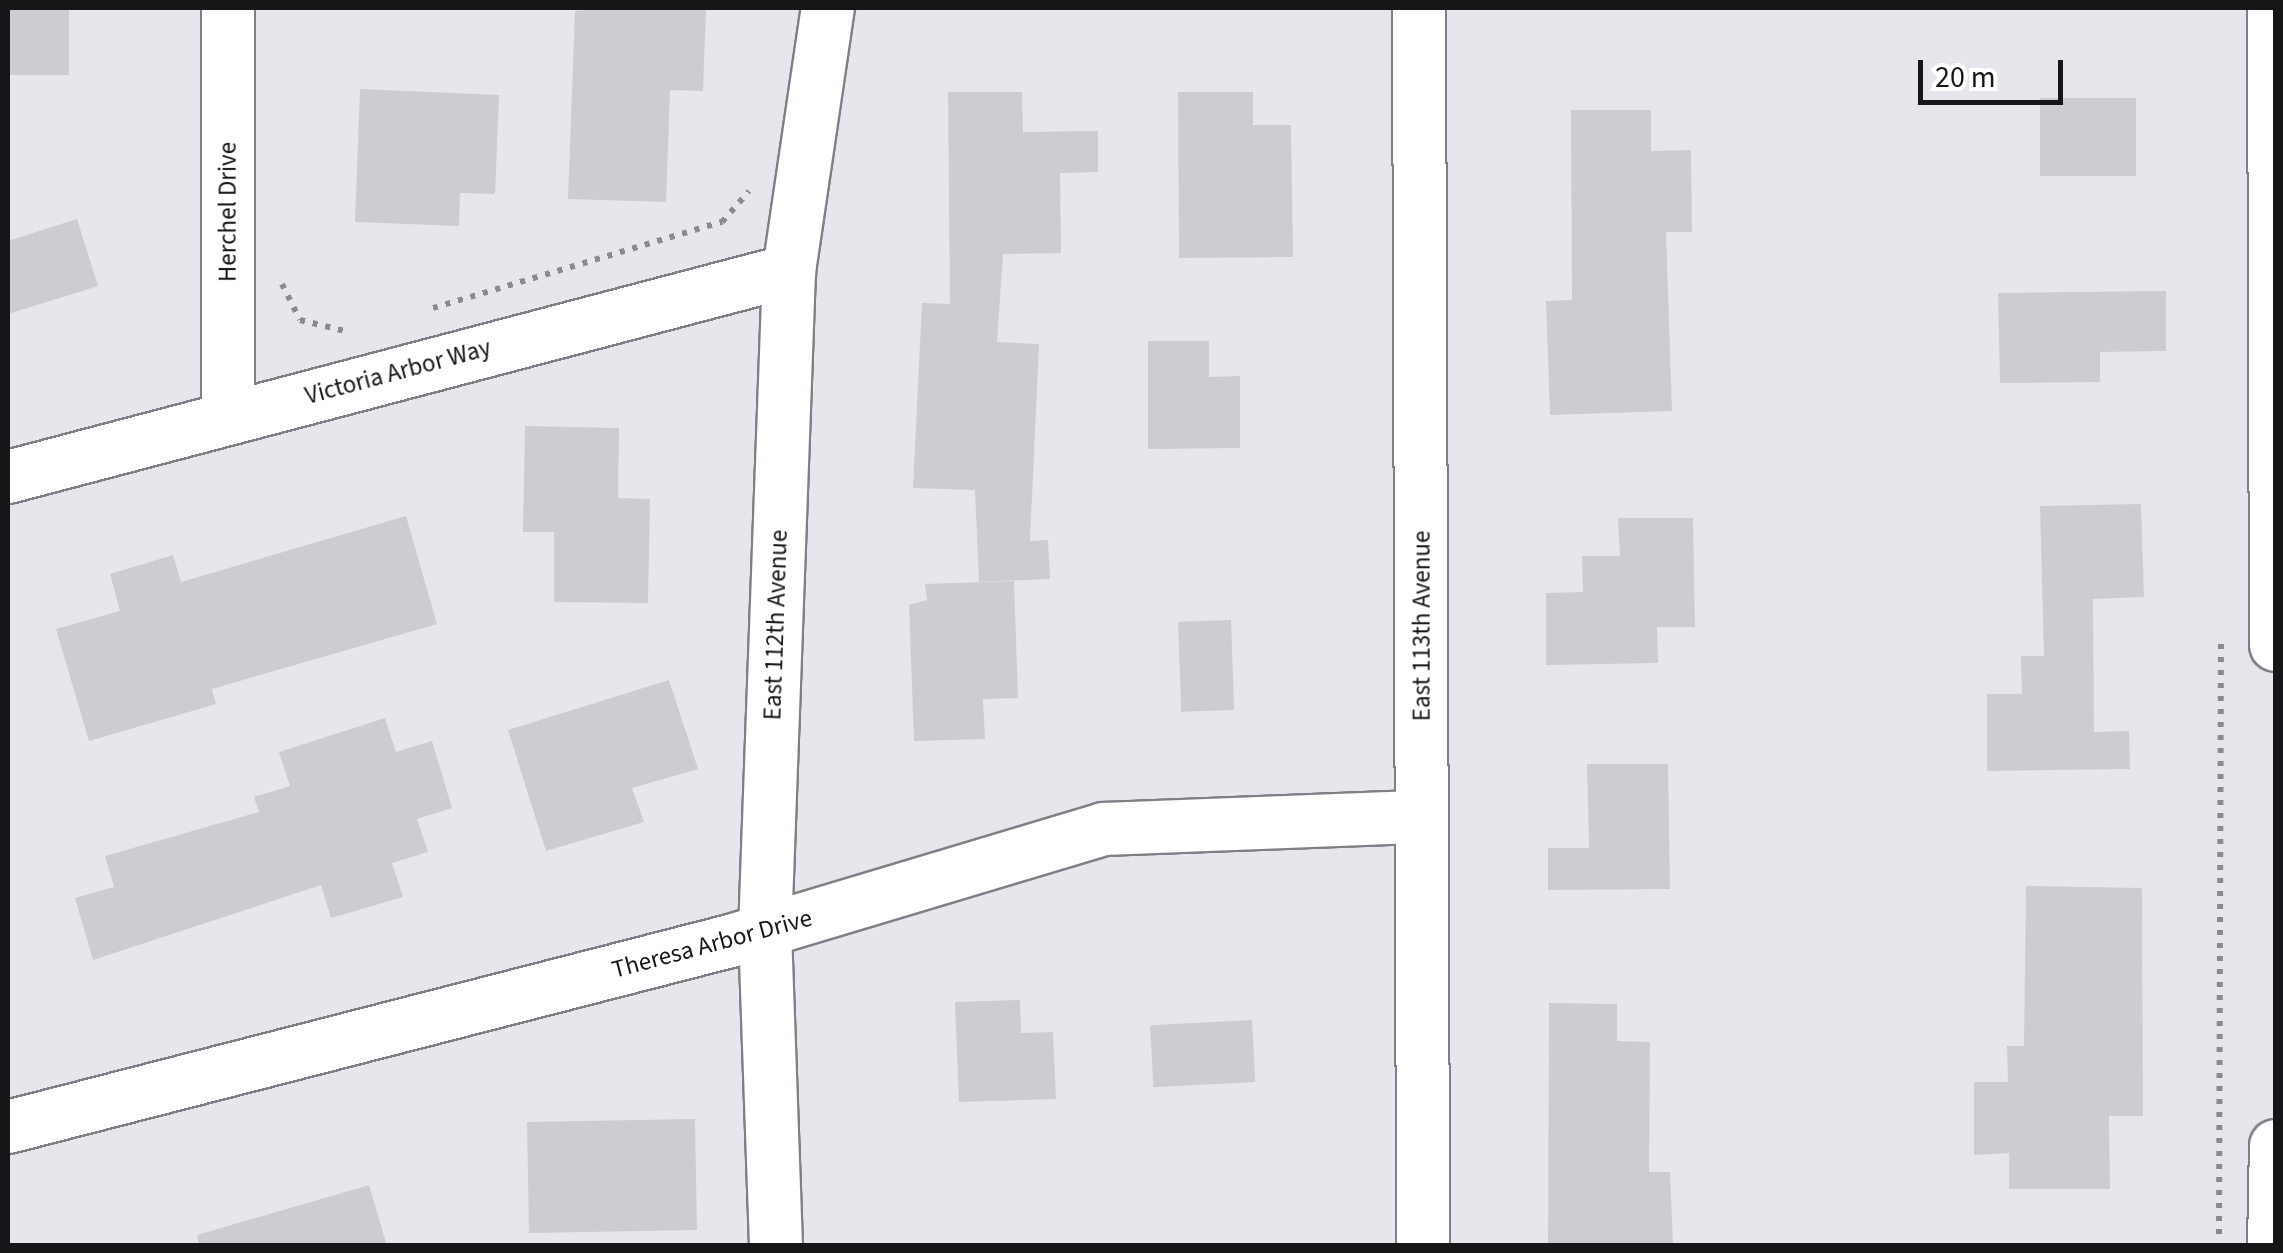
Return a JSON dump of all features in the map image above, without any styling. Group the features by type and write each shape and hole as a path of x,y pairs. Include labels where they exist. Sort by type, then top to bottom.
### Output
{"street":[{"name":"Herchel Drive","path":"228,8 228,416"},
{"name":"East 112th Avenue","path":"776,1246 765,932 790,271 828,8"},
{"name":"East 113th Avenue","path":"1420,8 1423,1246"},
{"path":"2274,8 2276,646"},
{"name":"Victoria Arbor Way","path":"8,476 790,271"},
{"name":"Theresa Arbor Drive","path":"8,1128 765,932 1104,829 1422,817"},
{"path":"2274,1246 2276,1146"}],"path":[{"path":"428,310 722,222 753,186"},
{"path":"282,270 300,320 354,332"}],"building":[{"path":"8,8 69,8 69,75 8,75"},
{"path":"706,8 703,91 670,90 666,202 568,199 575,11"},
{"path":"360,89 499,95 495,194 460,193 459,226 355,222"},
{"path":"948,92 1022,92 1023,132 1098,131 1098,172 1060,173 1061,253 1003,254 997,342 1039,344 1030,541 1048,540 1050,579 979,582 975,490 913,488 922,303 950,304"},
{"path":"1178,92 1253,92 1253,125 1291,125 1293,257 1179,258"},
{"path":"2040,98 2136,98 2136,176 2040,176"},
{"path":"1571,110 1651,110 1651,151 1691,150 1692,232 1666,232 1672,411 1550,415 1546,301 1572,300"},
{"path":"77,219 98,286 8,314 8,241"},
{"path":"2166,291 2166,351 2100,352 2100,382 2000,383 1998,293"},
{"path":"1148,341 1209,341 1209,377 1240,376 1240,448 1148,449"},
{"path":"525,426 619,428 618,498 650,499 648,603 554,602 554,532 523,532"},
{"path":"2141,504 2144,597 2093,599 2094,732 2129,731 2130,769 1987,771 1987,694 2022,694 2021,656 2044,656 2040,506"},
{"path":"406,516 437,624 212,689 216,704 89,741 56,629 120,611 110,574 173,555 181,582"},
{"path":"1618,518 1693,518 1695,627 1657,627 1658,663 1546,665 1546,593 1583,592 1582,556 1620,556"},
{"path":"1014,581 1018,698 983,699 985,739 914,741 909,605 927,600 925,584"},
{"path":"1231,620 1234,710 1181,712 1178,622"},
{"path":"669,680 698,769 632,788 644,822 546,851 508,730"},
{"path":"385,718 396,752 432,741 452,808 417,819 428,852 392,863 403,897 331,918 321,885 93,960 75,898 114,887 105,856 259,812 254,797 290,786 279,752"},
{"path":"1587,764 1668,764 1670,889 1548,890 1548,848 1589,848"},
{"path":"2026,886 2142,888 2143,1116 2109,1116 2110,1189 2009,1189 2009,1153 1974,1155 1974,1082 2008,1082 2007,1046 2024,1046"},
{"path":"1020,1000 1021,1033 1053,1032 1056,1099 959,1102 955,1002"},
{"path":"1549,1003 1617,1004 1617,1041 1650,1042 1649,1172 1670,1172 1673,1246 1548,1246"},
{"path":"1252,1020 1255,1082 1153,1087 1150,1025"},
{"path":"695,1119 697,1230 529,1233 527,1122"},
{"path":"369,1185 387,1246 199,1246 197,1235"}]}
